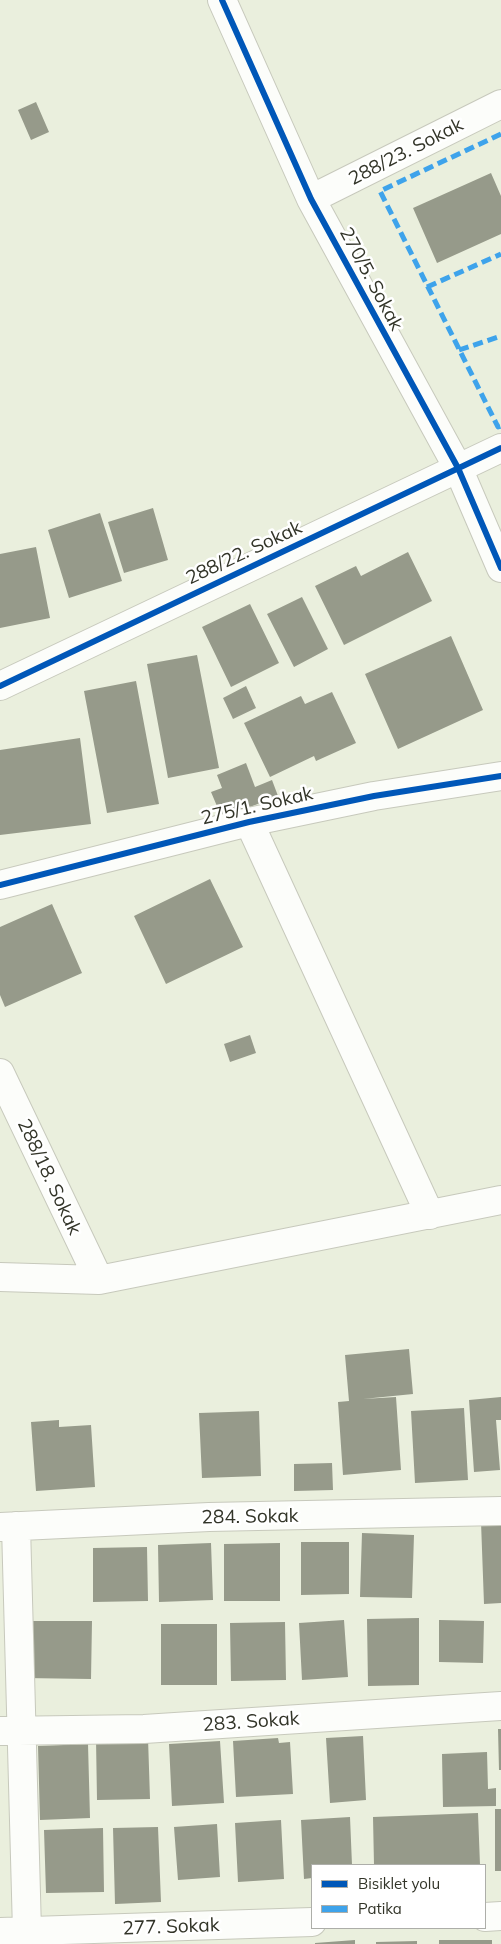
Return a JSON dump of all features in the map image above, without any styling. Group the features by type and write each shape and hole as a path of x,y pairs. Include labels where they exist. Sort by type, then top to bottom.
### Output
{"street":[{"name":"270/5. Sokak","path":"222,0 311,199 458,468 501,568"},
{"name":"288/23. Sokak","path":"311,199 501,104"},
{"name":"288/22. Sokak","path":"0,686 501,448"},
{"name":"275/1. Sokak","path":"11,881 249,822 374,796 501,776"},
{"path":"249,822 430,1214"},
{"name":"288/18. Sokak","path":"0,1073 99,1280"},
{"path":"0,1277 99,1280 501,1200"},
{"name":"284. Sokak","path":"8,1527 209,1517 501,1511"},
{"path":"8,1527 11,1731 27,1931"},
{"name":"283. Sokak","path":"11,1731 144,1729 501,1706"},
{"path":"486,1917 501,1916"},
{"name":"277. Sokak","path":"0,1932 311,1922"}],"building":[{"path":"36,102 49,132 31,140 18,110"},
{"path":"491,173 501,196 501,234 437,263 413,208"},
{"path":"153,508 168,560 124,573 108,522"},
{"path":"100,513 122,581 69,598 48,530"},
{"path":"36,547 50,618 0,628 0,554"},
{"path":"408,552 432,601 344,645 315,586 356,566 361,576"},
{"path":"302,597 328,649 294,667 267,614"},
{"path":"250,604 279,663 231,687 202,627"},
{"path":"451,636 483,710 398,749 365,674"},
{"path":"197,655 219,768 168,778 147,664"},
{"path":"136,681 159,804 107,813 84,691"},
{"path":"246,686 256,708 233,719 223,698"},
{"path":"332,692 356,743 316,761 314,756 270,777 244,723 301,696 305,704"},
{"path":"80,738 91,824 0,835 0,750"},
{"path":"246,763 255,787 272,780 278,796 222,818 211,792 222,788 217,775"},
{"path":"210,879 243,947 166,984 134,916"},
{"path":"52,904 82,973 5,1007 0,995 0,927"},
{"path":"250,1035 256,1053 230,1062 224,1044"},
{"path":"409,1349 413,1394 363,1399 396,1397 401,1470 343,1475 338,1402 349,1401 345,1355"},
{"path":"501,1397 501,1420 496,1420 500,1470 474,1472 469,1400"},
{"path":"464,1408 468,1480 415,1483 411,1411"},
{"path":"259,1411 261,1476 202,1478 199,1413"},
{"path":"59,1420 59,1427 91,1425 95,1487 36,1491 31,1422"},
{"path":"332,1463 333,1490 294,1491 294,1464"},
{"path":"501,1521 501,1603 484,1604 481,1522"},
{"path":"362,1533 414,1535 412,1598 360,1597"},
{"path":"301,1542 349,1542 349,1594 301,1595"},
{"path":"211,1543 213,1600 159,1602 158,1545"},
{"path":"280,1543 280,1601 224,1601 224,1544"},
{"path":"147,1547 148,1601 93,1602 93,1548"},
{"path":"419,1618 419,1685 368,1686 367,1619"},
{"path":"344,1620 348,1677 302,1680 299,1623"},
{"path":"439,1620 484,1621 483,1663 439,1662"},
{"path":"25,1621 92,1621 91,1679 24,1678"},
{"path":"285,1622 286,1680 231,1681 230,1623"},
{"path":"161,1624 217,1624 217,1685 161,1685"},
{"path":"498,1729 501,1729 501,1770 499,1770"},
{"path":"363,1736 366,1800 330,1803 326,1738"},
{"path":"148,1738 150,1799 97,1800 96,1739"},
{"path":"278,1738 279,1743 290,1742 293,1794 236,1797 233,1741"},
{"path":"220,1741 224,1803 172,1806 169,1744"},
{"path":"88,1744 90,1818 40,1820 38,1746"},
{"path":"487,1752 488,1789 496,1788 496,1806 443,1807 442,1754"},
{"path":"495,1809 501,1809 501,1871 495,1871"},
{"path":"478,1813 480,1864 374,1864 373,1817"},
{"path":"350,1817 352,1864 311,1864 311,1878 304,1879 301,1820"},
{"path":"281,1820 284,1879 238,1882 235,1823"},
{"path":"217,1824 220,1877 178,1880 174,1827"},
{"path":"158,1827 161,1902 115,1904 113,1828"},
{"path":"103,1828 104,1892 46,1893 44,1830"},
{"path":"355,1940 355,1944 315,1944 315,1943"},
{"path":"439,1940 492,1940 492,1944 439,1944"},
{"path":"417,1941 417,1944 376,1944 376,1942"}],"marked path":[{"path":"501,134 380,191 498,427 501,426"},
{"path":"427,287 501,254"},
{"path":"459,350 501,336"}],"cycle path":[{"path":"222,0 311,199 458,468 501,568"},
{"path":"0,686 501,448"},
{"path":"0,885 249,822 374,796 501,776"}]}
